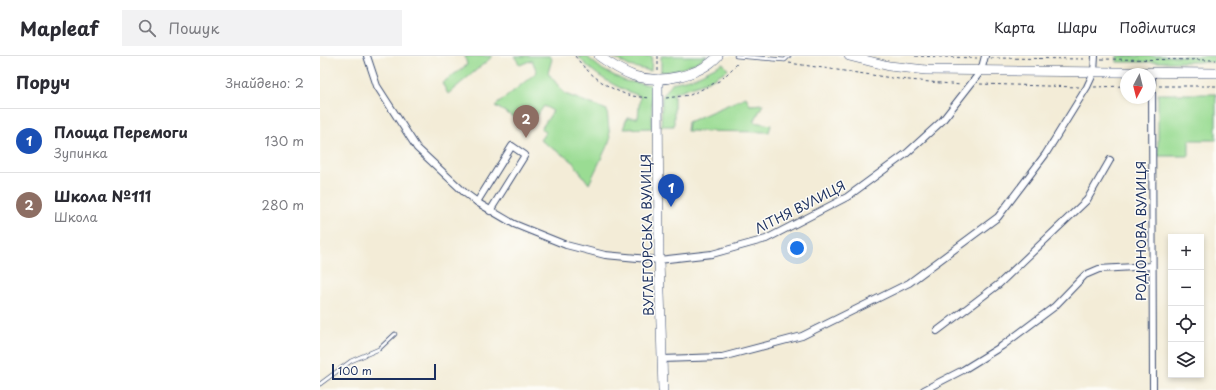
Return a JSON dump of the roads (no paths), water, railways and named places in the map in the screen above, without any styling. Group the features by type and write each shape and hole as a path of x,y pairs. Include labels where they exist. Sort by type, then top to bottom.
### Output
{"main road":[{"path":"599,56 614,68 636,76 658,79 679,77 699,70 718,56"},
{"path":"849,56 889,66 926,70 1120,72"},
{"path":"1156,72 1216,73"},
{"name":"ВУГЛЕГОРСЬКА ВУЛИЦЯ","path":"658,79 663,390"}],"street":[{"name":"ЛІТНЯ ВУЛИЦЯ","path":"367,56 377,86 417,148 465,193 477,202 514,224 566,245 605,255 660,260 712,254 766,239 847,197 907,153 942,121 981,70 985,57"},
{"path":"662,359 722,357 802,336 909,283 998,217 1045,156 1087,87 1094,72 1095,58"},
{"name":"РОДІОНОВА ВУЛИЦЯ","path":"1152,104 1153,390"},
{"path":"477,202 512,146 525,155 490,210"},
{"path":"937,330 999,284 1088,200 1110,160"},
{"path":"924,390 963,370 1002,346 1054,308 1085,275 1099,269 1152,266"}],"lane":[{"path":"736,56 785,60 789,56"},
{"path":"320,384 351,361 379,350 395,334"}],"place":[{"name":"Школа №111","path":"526,138"},
{"name":"Площа Перемоги","path":"671,207"}]}
